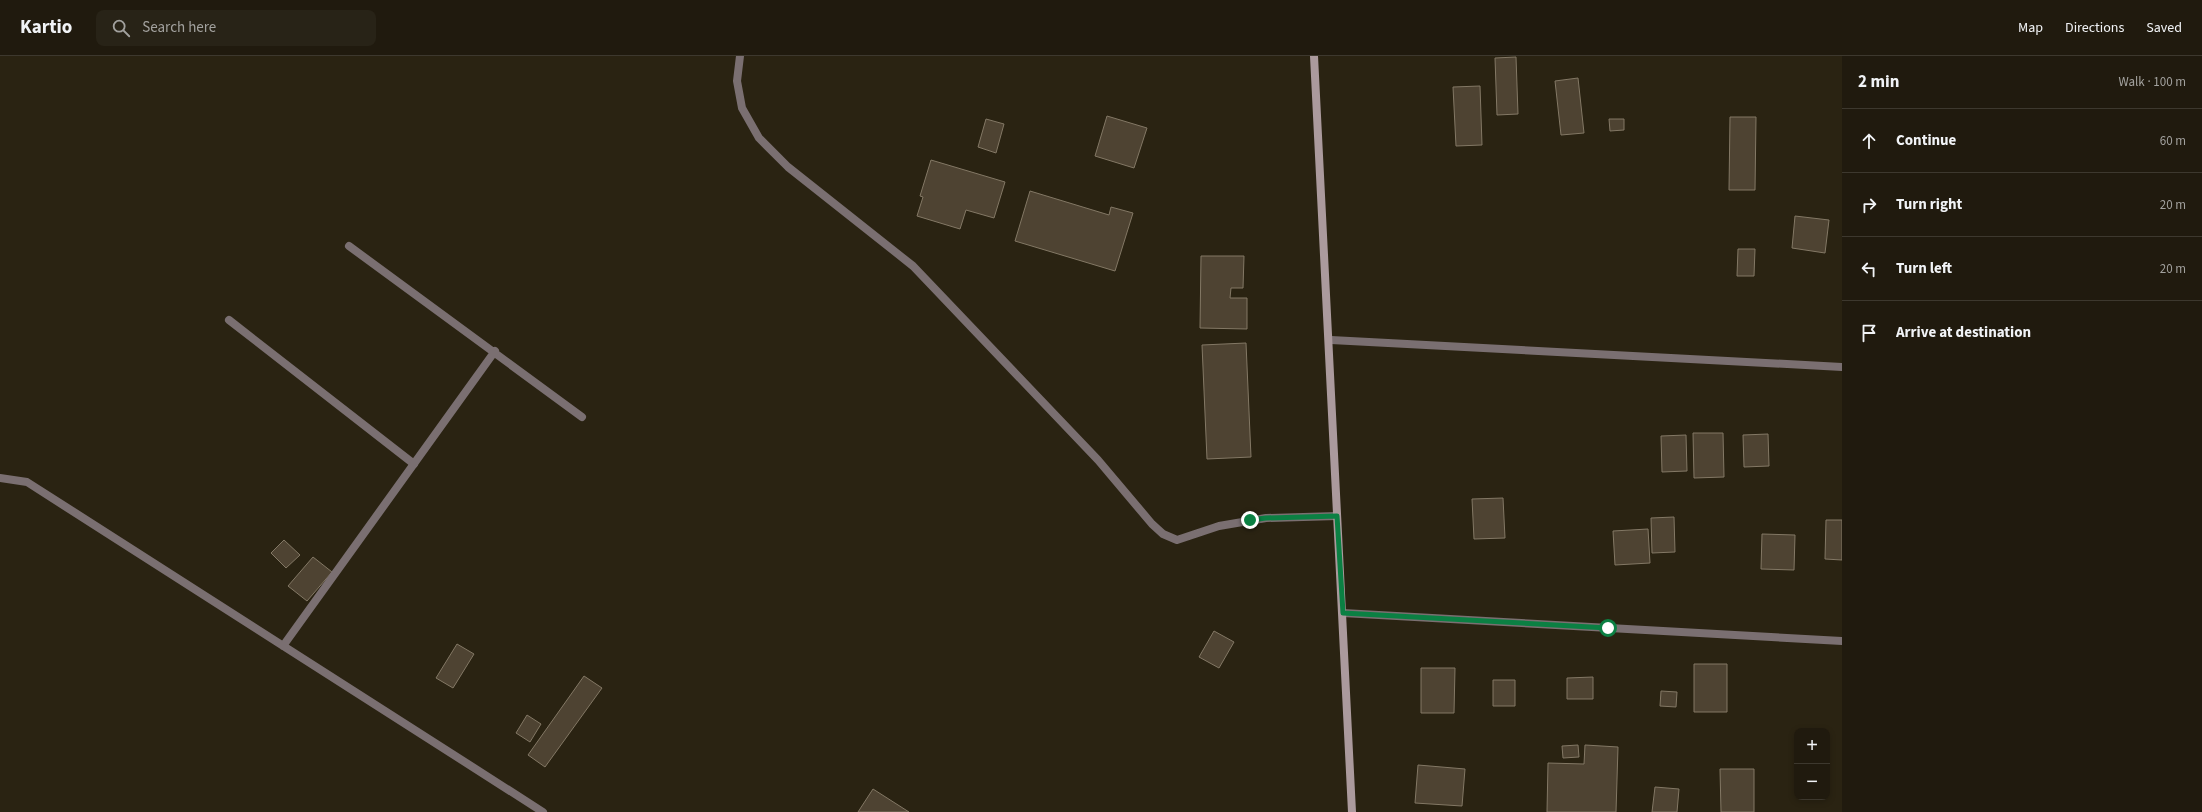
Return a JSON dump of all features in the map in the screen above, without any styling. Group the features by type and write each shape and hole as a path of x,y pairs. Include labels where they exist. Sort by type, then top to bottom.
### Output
{"street":[{"path":"740,56 738,80 742,108 759,138 788,167 913,266 1098,460 1152,524 1163,534 1177,540 1219,526 1266,518 1337,516"},
{"path":"1314,56 1331,340 1337,516 1352,812"},
{"path":"349,246 582,417"},
{"path":"229,320 414,464"},
{"path":"1331,340 1842,367"},
{"path":"283,646 494,351"},
{"path":"0,478 27,482 543,812"},
{"path":"1343,613 1842,641"}],"building":[{"path":"1516,57 1518,114 1497,115 1495,58"},
{"path":"1578,78 1584,133 1561,135 1555,81"},
{"path":"1480,86 1482,145 1456,146 1453,87"},
{"path":"1107,116 1147,128 1134,168 1095,156"},
{"path":"1730,117 1756,117 1755,190 1729,190"},
{"path":"986,119 1004,124 996,153 978,147"},
{"path":"1609,119 1624,119 1624,130 1610,131"},
{"path":"931,160 1005,182 994,218 966,210 960,229 917,216 923,197 920,196"},
{"path":"1030,191 1109,215 1111,207 1133,213 1115,271 1015,241"},
{"path":"1795,216 1829,220 1825,253 1792,248"},
{"path":"1738,249 1755,249 1754,276 1737,276"},
{"path":"1201,256 1244,256 1243,288 1231,288 1230,298 1247,298 1247,329 1200,328"},
{"path":"1246,343 1251,457 1207,459 1202,345"},
{"path":"1693,433 1723,433 1724,477 1694,478"},
{"path":"1768,434 1769,466 1744,467 1743,435"},
{"path":"1686,435 1687,471 1662,472 1661,436"},
{"path":"1503,498 1505,538 1474,539 1472,499"},
{"path":"1674,517 1675,552 1652,553 1651,518"},
{"path":"1826,520 1842,520 1842,560 1825,559"},
{"path":"1648,529 1650,563 1615,565 1613,531"},
{"path":"1762,534 1795,535 1794,570 1761,569"},
{"path":"284,540 300,555 286,568 271,553"},
{"path":"313,557 332,572 307,601 288,586"},
{"path":"1214,631 1234,642 1219,668 1199,657"},
{"path":"457,644 474,654 453,688 436,678"},
{"path":"1694,664 1727,664 1727,712 1694,712"},
{"path":"1421,668 1455,668 1454,713 1421,713"},
{"path":"584,676 602,688 545,767 528,755"},
{"path":"1593,677 1593,699 1567,699 1567,678"},
{"path":"1493,680 1515,680 1515,706 1493,706"},
{"path":"1661,691 1677,692 1676,707 1660,706"},
{"path":"527,715 541,724 530,742 516,733"},
{"path":"1578,745 1579,757 1563,758 1562,746"},
{"path":"1585,745 1618,747 1616,812 1547,812 1548,763 1584,764"},
{"path":"1418,765 1465,769 1462,806 1415,803"},
{"path":"1720,769 1754,769 1754,812 1721,812"},
{"path":"1655,787 1679,789 1677,812 1652,812"},
{"path":"873,789 909,812 858,812"}],"route":[{"path":"1250,520 1266,518 1337,516 1343,613 1608,628"}]}
